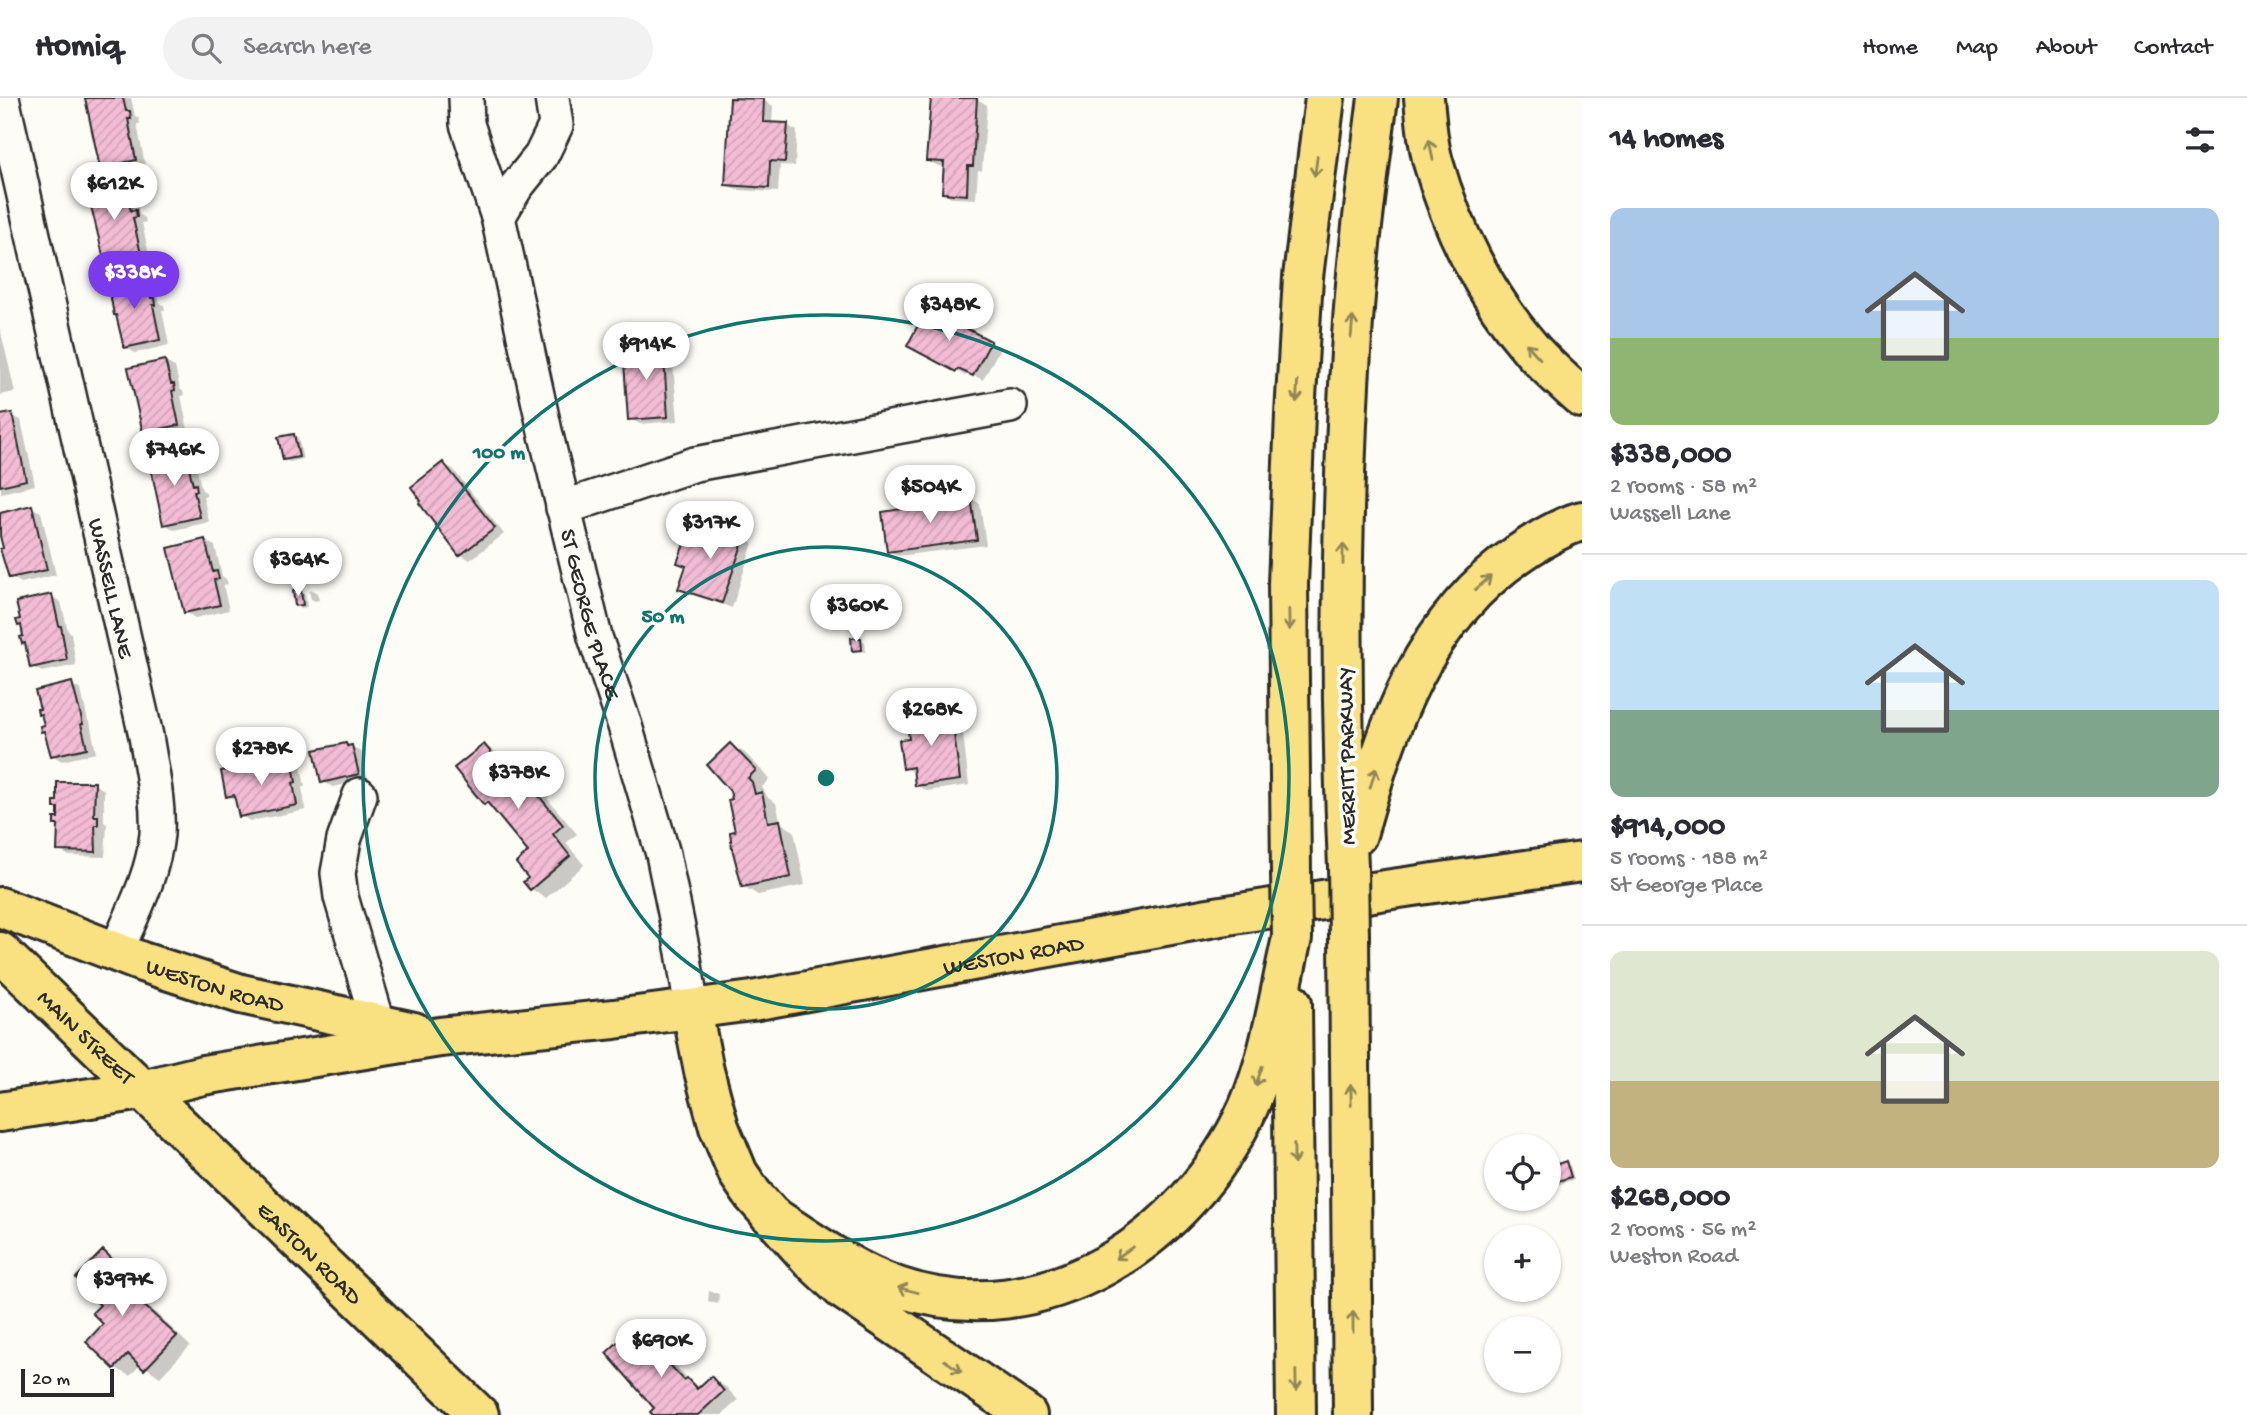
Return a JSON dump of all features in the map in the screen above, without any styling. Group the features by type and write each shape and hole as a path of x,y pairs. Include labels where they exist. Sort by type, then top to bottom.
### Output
{"main road":[{"path":"1296,1415 1288,584 1303,277 1325,98"},
{"name":"MERRITT PARKWAY","path":"1353,1415 1348,867 1343,747 1343,503 1352,334 1363,212 1378,98"},
{"path":"1424,98 1433,161 1478,273 1533,352 1582,398"},
{"path":"1348,867 1373,775 1392,722 1411,679 1433,642 1464,600 1506,563 1538,541 1582,521"},
{"name":"WESTON ROAD","path":"0,1112 142,1090 203,1075 440,1037 692,1010 916,973 1209,918 1392,888 1582,862"},
{"name":"WESTON ROAD","path":"0,906 116,952 241,994 379,1026 440,1037"},
{"path":"769,1214 871,1277 934,1296 988,1301 1043,1293 1080,1279 1113,1261 1157,1230 1198,1189 1215,1167 1249,1106 1264,1062 1292,938"},
{"name":"MAIN STREET","path":"0,952 142,1090"},
{"path":"692,1010 719,1127 738,1173 769,1214 842,1289 1027,1415"},
{"name":"EASTON ROAD","path":"142,1090 479,1415"}],"street":[{"name":"WASSELL LANE","path":"2,98 146,736 156,799 157,834 145,885 116,952"},
{"name":"ST GEORGE PLACE","path":"466,98 467,124 498,217 562,508 595,637 663,854 692,1010"},
{"path":"498,217 516,187 541,156 556,125 552,98"},
{"path":"562,508 695,464 1010,406"},
{"path":"360,795 344,840 338,873 341,897 379,1026"}],"building":[{"path":"85,98 123,98 126,111 130,111 131,119 128,119 136,160 100,168"},
{"path":"730,98 764,99 763,122 788,123 785,162 770,161 769,188 725,185"},
{"path":"931,98 977,98 973,166 968,166 967,195 942,193 944,162 926,161"},
{"path":"123,177 131,211 136,210 137,217 133,218 142,259 106,268 86,185"},
{"path":"146,274 151,298 155,298 156,305 153,305 160,340 124,348 108,282"},
{"path":"927,308 991,341 973,376 958,369 956,372 907,346"},
{"path":"663,345 668,417 628,420 623,348"},
{"path":"165,360 171,384 174,384 175,390 172,391 179,425 143,433 128,368"},
{"path":"12,413 26,480 0,486 0,415"},
{"path":"294,434 299,457 283,460 278,437"},
{"path":"185,450 193,485 196,484 197,491 194,491 200,517 163,525 149,459"},
{"path":"443,462 495,528 459,556 419,503 421,501 411,487"},
{"path":"971,497 977,540 887,552 882,512 908,508 908,505 928,501"},
{"path":"32,505 47,570 9,578 0,549 3,548 0,513"},
{"path":"700,521 745,536 722,603 678,589 686,566 677,563 687,536 695,539"},
{"path":"205,539 213,572 217,571 219,579 214,580 220,605 184,613 168,548"},
{"path":"301,590 303,605 295,606 293,591"},
{"path":"52,594 67,660 30,668 25,643 22,644 20,637 23,636 21,625 18,626 16,620 20,619 16,602"},
{"path":"851,638 861,638 862,650 852,651"},
{"path":"72,682 87,748 51,756 44,731 41,732 40,726 44,725 41,714 38,715 37,709 40,709 35,691"},
{"path":"951,710 960,780 915,786 913,767 903,769 899,740 909,739 906,715"},
{"path":"346,743 347,746 352,745 359,774 321,783 314,750"},
{"path":"730,743 756,770 748,778 755,794 762,792 768,822 780,820 791,877 742,887 730,832 735,831 728,800 732,799 730,791 707,765"},
{"path":"484,744 513,779 531,763 545,779 533,789 563,825 553,834 570,856 530,890 523,882 528,878 516,863 528,852 487,802 484,805 454,768"},
{"path":"292,758 297,805 239,817 234,795 226,797 221,771"},
{"path":"57,782 95,782 94,816 98,816 98,825 95,825 96,852 57,851 58,825 54,825 54,818 58,818 58,808 54,808 54,801 57,801"},
{"path":"1566,1161 1571,1177 1561,1180 1561,1163"},
{"path":"103,1250 124,1271 119,1277 124,1282 119,1288 136,1304 138,1300 177,1336 144,1370 128,1354 114,1369 86,1342 103,1324 92,1313 100,1305 81,1287 83,1285 76,1278"},
{"path":"634,1327 684,1380 687,1378 697,1389 711,1376 724,1391 698,1415 653,1415 650,1412 654,1408 606,1353"}]}
